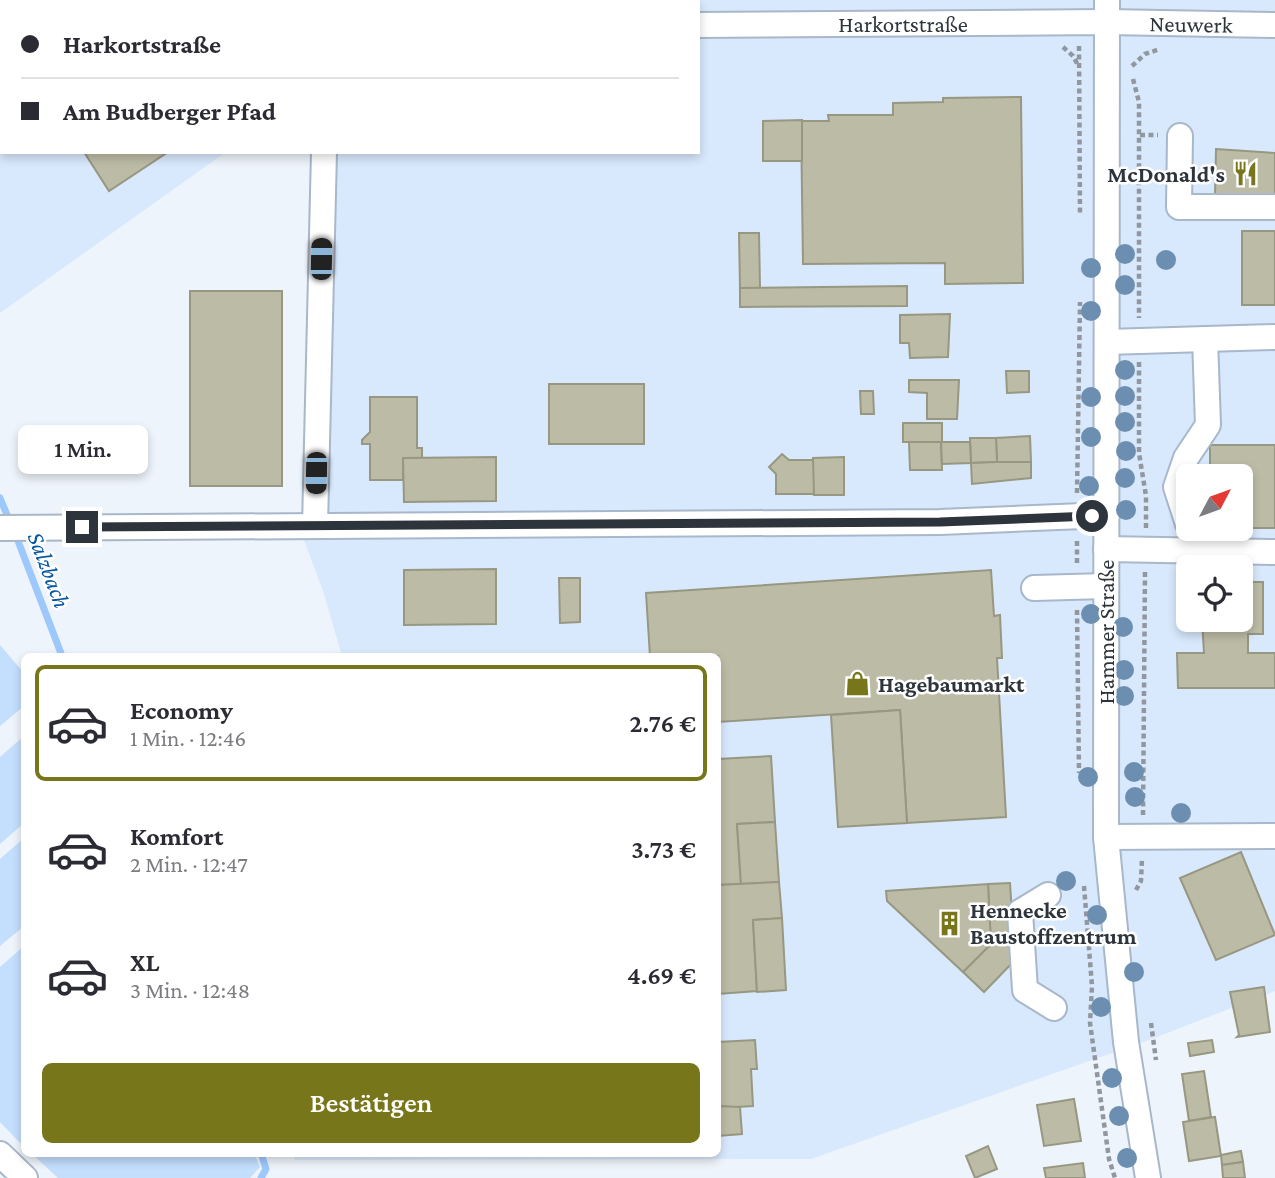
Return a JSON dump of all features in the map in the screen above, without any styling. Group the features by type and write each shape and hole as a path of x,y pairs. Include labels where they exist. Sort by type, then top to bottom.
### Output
{"street":[{"name":"Neuwerk","path":"1107,11 1133,23 1275,25"},
{"name":"Harkortstraße","path":"700,25 1107,11"},
{"name":"Hammer Straße","path":"1107,11 1106,837 1126,1042 1149,1178"},
{"path":"1180,136 1179,207 1275,207"},
{"path":"315,527 324,154"},
{"path":"1107,342 1275,337"},
{"path":"1184,464 1208,425 1205,338"},
{"path":"0,528 940,522 1107,515"},
{"path":"1106,549 1146,550 1176,540"},
{"path":"1219,541 1275,552"},
{"path":"1034,589 1106,586"},
{"path":"1106,837 1275,836"},
{"path":"1048,895 1020,912 1025,990 1054,1008"},
{"path":"0,1154 25,1178"}],"path":[{"path":"1133,23 1132,66 1140,124 1139,453 1146,496 1141,881 1135,892"},
{"path":"1149,1010 1156,1068"}],"shaded area":[{"path":"700,0 1275,0 1275,991 1152,1039 811,1159 295,1160 294,1157 721,1157 721,653 341,653 323,591 302,535 319,154 700,154"},
{"path":"0,154 223,154 0,313"},
{"path":"0,645 21,670 21,708 0,726"},
{"path":"21,739 21,826 0,844 0,757"},
{"path":"21,841 21,928 0,946 0,859"},
{"path":"21,949 21,1144 0,1122 0,967"},
{"path":"35,1157 256,1157 260,1167 250,1178 58,1178"}],"building":[{"path":"1021,97 1023,283 945,284 945,263 803,264 801,121 829,121 828,115 893,115 893,103 943,102 943,98"},
{"path":"802,120 802,161 763,161 763,121"},
{"name":"McDonald's","path":"1216,149 1275,153 1275,196 1215,195"},
{"path":"85,154 165,154 109,191"},
{"path":"1242,231 1275,231 1275,305 1242,305"},
{"path":"739,233 759,233 760,288 740,288"},
{"path":"907,286 907,306 740,307 740,288"},
{"path":"190,291 282,291 282,486 190,486"},
{"path":"950,314 948,357 910,358 909,343 900,343 900,315"},
{"path":"1006,371 1029,371 1029,392 1007,393"},
{"path":"909,380 959,380 957,419 927,419 927,393 909,392"},
{"path":"549,384 644,384 644,444 549,444"},
{"path":"860,391 873,391 874,414 861,414"},
{"path":"370,397 417,397 417,448 422,448 422,458 403,458 403,480 370,480 370,444 362,444 362,440 370,432"},
{"path":"903,423 942,423 942,442 903,442"},
{"path":"1030,436 1031,462 997,462 996,438"},
{"path":"970,438 996,438 997,462 971,463"},
{"path":"909,442 941,442 942,470 910,470"},
{"path":"941,442 970,442 971,463 942,464"},
{"path":"1210,445 1275,445 1275,528 1253,528 1253,464 1210,464"},
{"path":"782,454 789,460 814,460 814,494 776,494 776,474 769,467"},
{"path":"496,457 496,501 404,502 403,458"},
{"path":"844,457 844,495 814,495 813,458"},
{"path":"1031,462 1031,478 972,484 971,463"},
{"path":"496,569 496,624 404,625 404,570"},
{"name":"Hagebaumarkt","path":"991,570 994,616 1000,615 1002,658 997,658 1006,817 907,823 900,710 721,722 721,653 650,653 646,593"},
{"path":"559,578 580,578 580,622 560,623"},
{"path":"1253,582 1263,582 1263,634 1248,634 1248,653 1275,653 1275,688 1178,688 1177,653 1204,653 1203,632 1253,632"},
{"path":"900,710 907,823 838,827 831,715"},
{"path":"771,756 775,822 737,824 741,884 721,885 721,759"},
{"path":"775,822 779,882 741,884 737,824"},
{"path":"1241,852 1275,935 1216,960 1180,878"},
{"path":"779,882 782,918 753,920 757,991 721,994 721,885"},
{"path":"1010,883 1015,960 984,992 963,972 991,944 988,884"},
{"name":"Hennecke Baustoffzentrum","path":"988,884 991,944 963,972 887,901 886,891"},
{"path":"782,918 786,990 757,992 753,920"},
{"path":"1264,987 1270,1032 1237,1037 1239,1035 1230,992"},
{"path":"755,1040 757,1069 751,1069 753,1106 721,1108 721,1042"},
{"path":"1212,1040 1214,1052 1190,1056 1188,1043"},
{"path":"1204,1071 1211,1117 1189,1121 1182,1074"},
{"path":"1074,1099 1081,1141 1044,1146 1037,1105"},
{"path":"721,1106 740,1107 742,1134 721,1136"},
{"path":"1215,1117 1221,1156 1189,1161 1183,1122"},
{"path":"988,1146 997,1169 975,1178 966,1156"},
{"path":"1241,1151 1243,1162 1222,1165 1221,1155"},
{"path":"1243,1162 1245,1178 1223,1178 1222,1165"},
{"path":"1083,1163 1085,1178 1046,1178 1044,1168"}],"waterway":[{"name":"Salzbach","path":"0,498 10,522"},
{"name":"Salzbach","path":"15,533 61,653"},
{"name":"Salzbach","path":"261,1178 266,1169 262,1157"}],"place":[{"name":"McDonald's","path":"1245,174"},
{"name":"Hagebaumarkt","path":"858,684"},
{"name":"Hennecke Baustoffzentrum","path":"950,923"}],"route":[{"path":"82,527 940,522 1092,516"}]}
